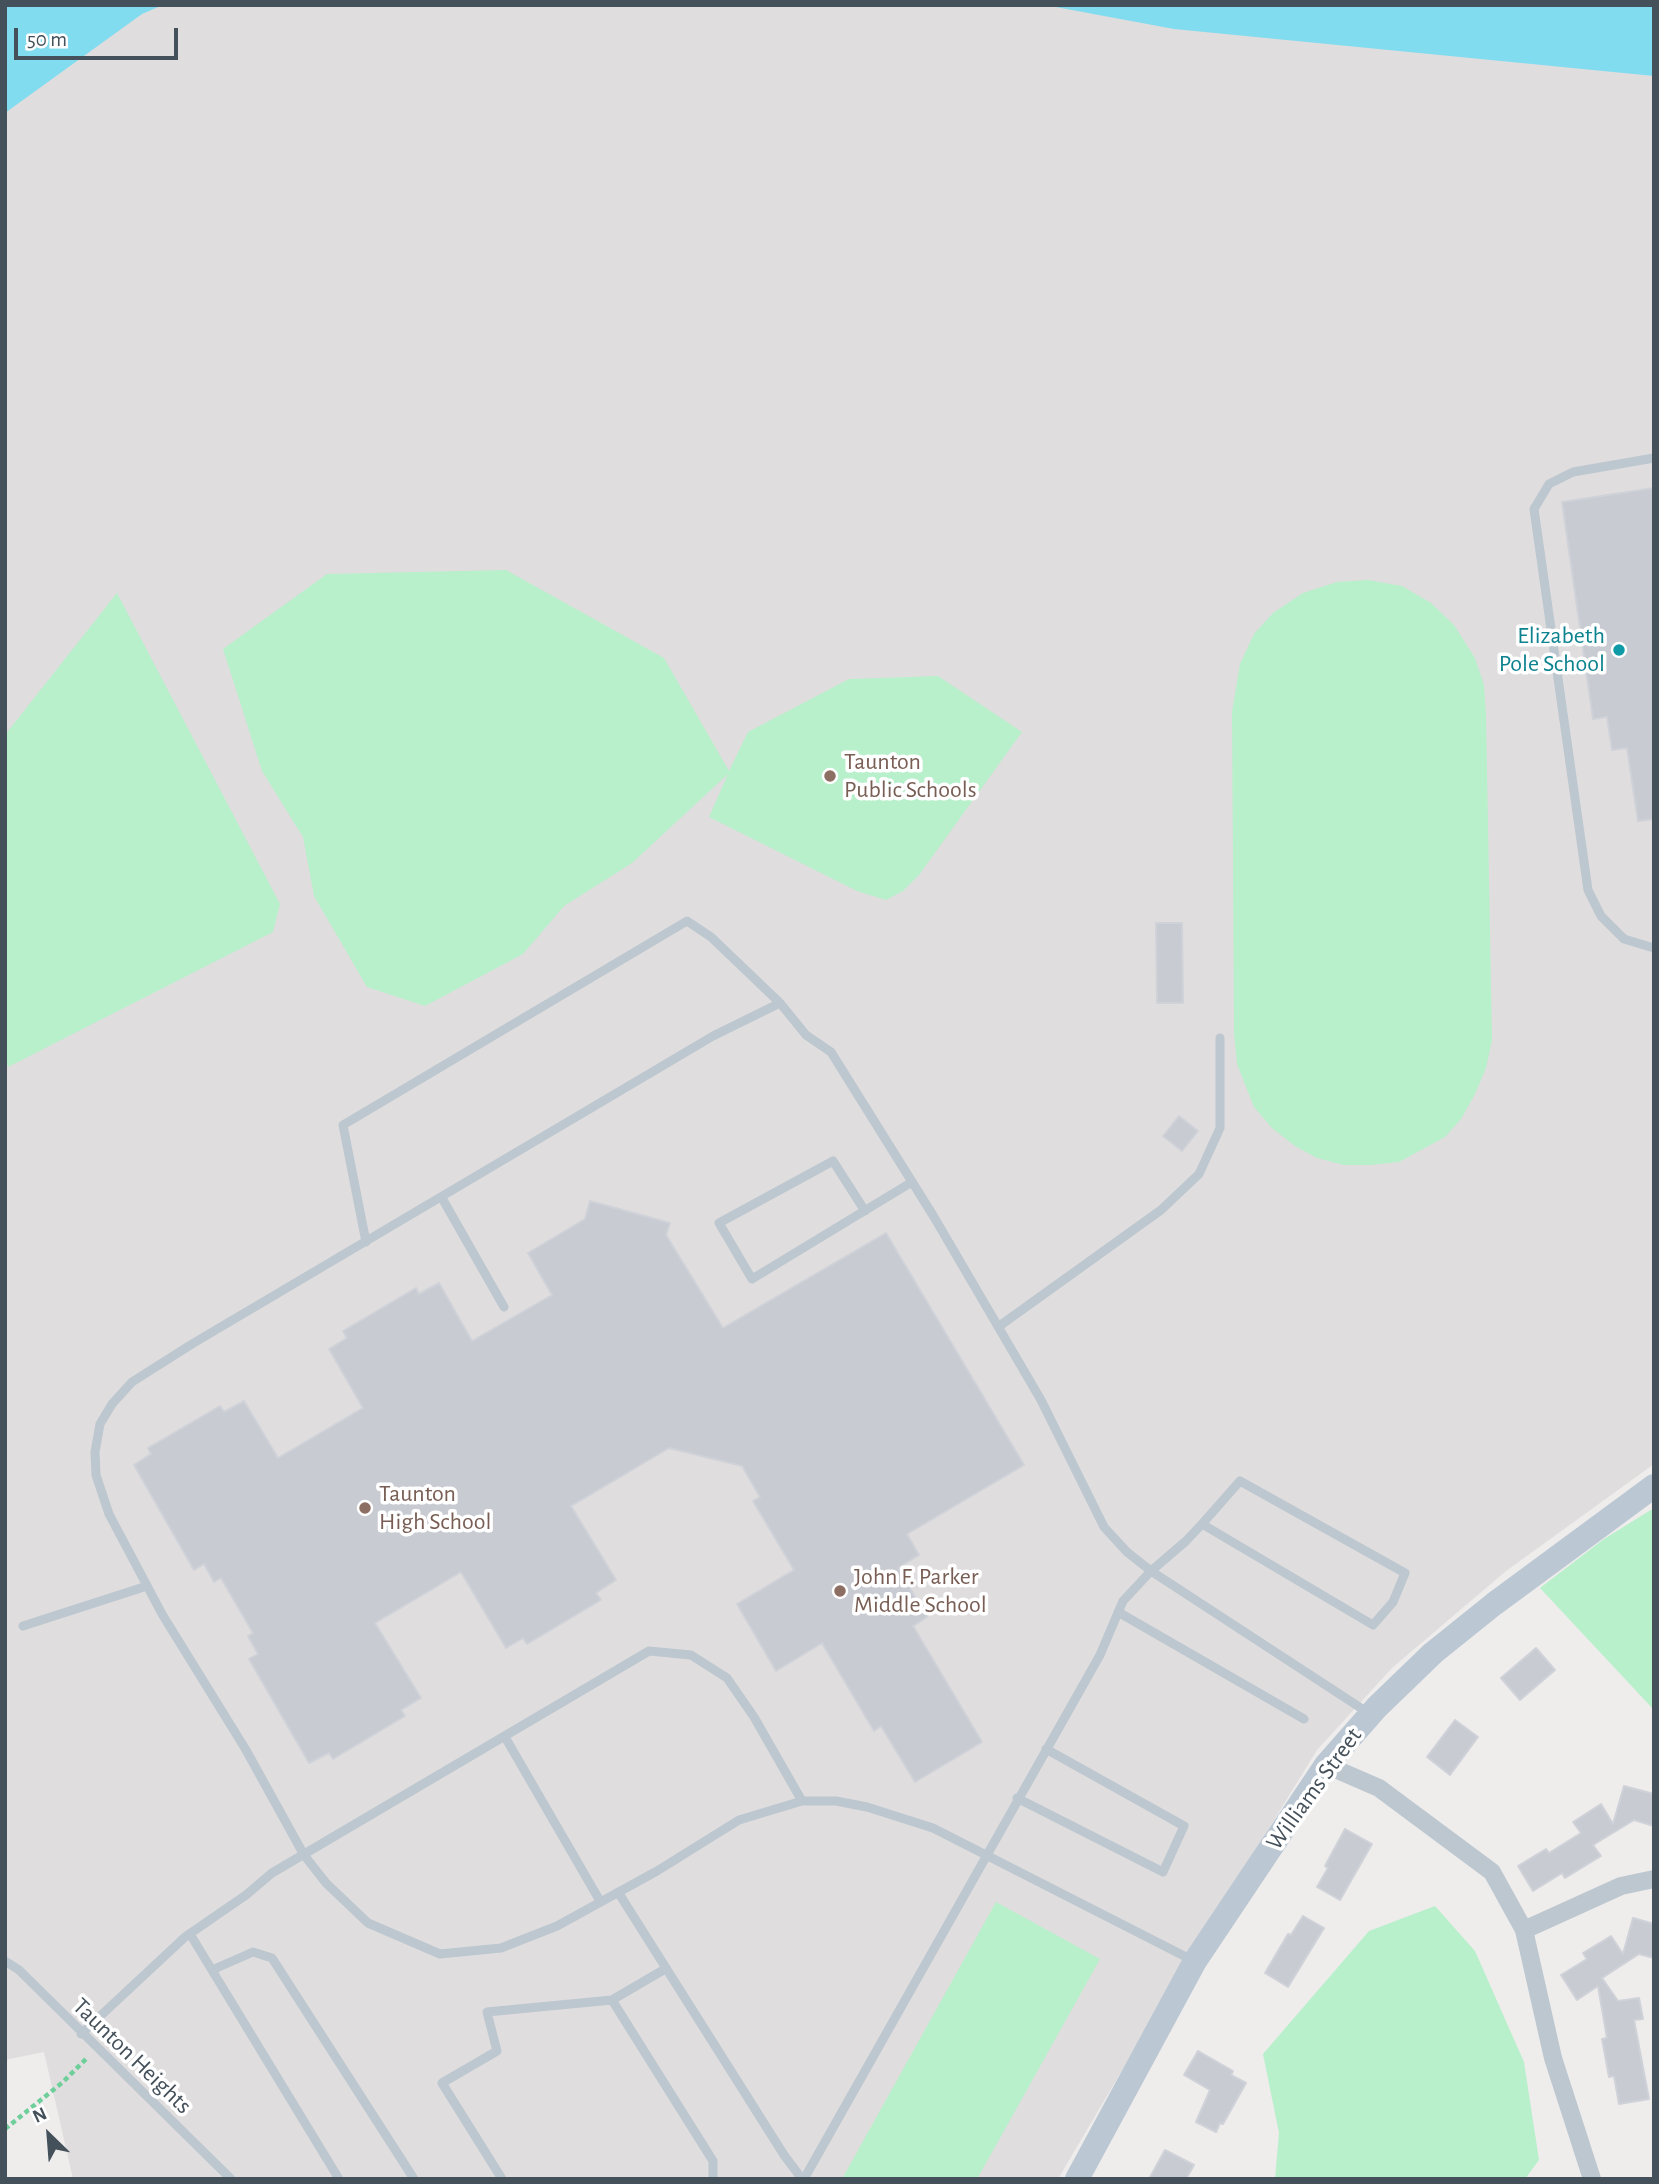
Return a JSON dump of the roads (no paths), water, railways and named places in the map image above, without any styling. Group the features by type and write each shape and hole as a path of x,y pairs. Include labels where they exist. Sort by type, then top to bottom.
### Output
{"street":[{"name":"Williams Street","path":"1077,2179 1195,1961 1326,1765 1404,1679 1484,1612 1654,1486"},
{"path":"1326,1765 1379,1788 1492,1872 1524,1930 1553,2058 1592,2179"},
{"path":"1524,1930 1621,1886 1654,1879"}],"lane":[{"path":"1654,458 1573,472 1549,484 1534,509 1588,890 1601,916 1624,939 1654,948"},
{"path":"366,1242 343,1125 687,921 711,937 780,1003 806,1035 831,1052 912,1182 1041,1400 1104,1527 1127,1552 1151,1572 1370,1714"},
{"path":"780,1003 713,1036 132,1382 112,1404 100,1424 95,1452 96,1475 110,1514 147,1586 246,1750 304,1855 326,1882 368,1923 440,1954 501,1948 556,1926 657,1871 739,1820 802,1801 836,1801 903,1817 933,1828 1195,1961"},
{"path":"998,1327 1161,1210 1199,1174 1220,1128 1220,1038"},
{"path":"865,1211 833,1160 719,1223 752,1279 865,1211 912,1182"},
{"path":"442,1198 504,1307"},
{"path":"618,1892 784,2155 803,2179 1100,1654 1123,1601 1186,1541 1240,1481 1405,1573 1393,1602 1373,1625 1202,1524"},
{"path":"23,1626 147,1586"},
{"path":"1118,1612 1304,1719"},
{"path":"81,2034 190,1934 246,1895 272,1873 649,1651 691,1655 727,1678 754,1717 802,1801"},
{"path":"505,1737 600,1901"},
{"path":"1017,1798 1163,1872 1184,1826 1046,1749"},
{"path":"190,1934 339,2179"},
{"path":"212,1970 253,1952 272,1958 414,2179"},
{"name":"Taunton Heights","path":"5,1961 19,1970 96,2049 231,2179"},
{"path":"502,2179 442,2083 497,2051 487,2012 612,2000 665,1969"},
{"path":"612,2000 713,2161 713,2179"}],"water":[{"path":"5,5 163,5 142,14 5,113"},
{"path":"1045,5 1654,5 1654,76 1174,29"}],"place":[{"name":"Elizabeth Pole School","path":"1619,650"},
{"name":"Taunton Public Schools","path":"830,776"},
{"name":"Taunton High School","path":"365,1508"},
{"name":"John F. Parker Middle School","path":"840,1591"}]}
